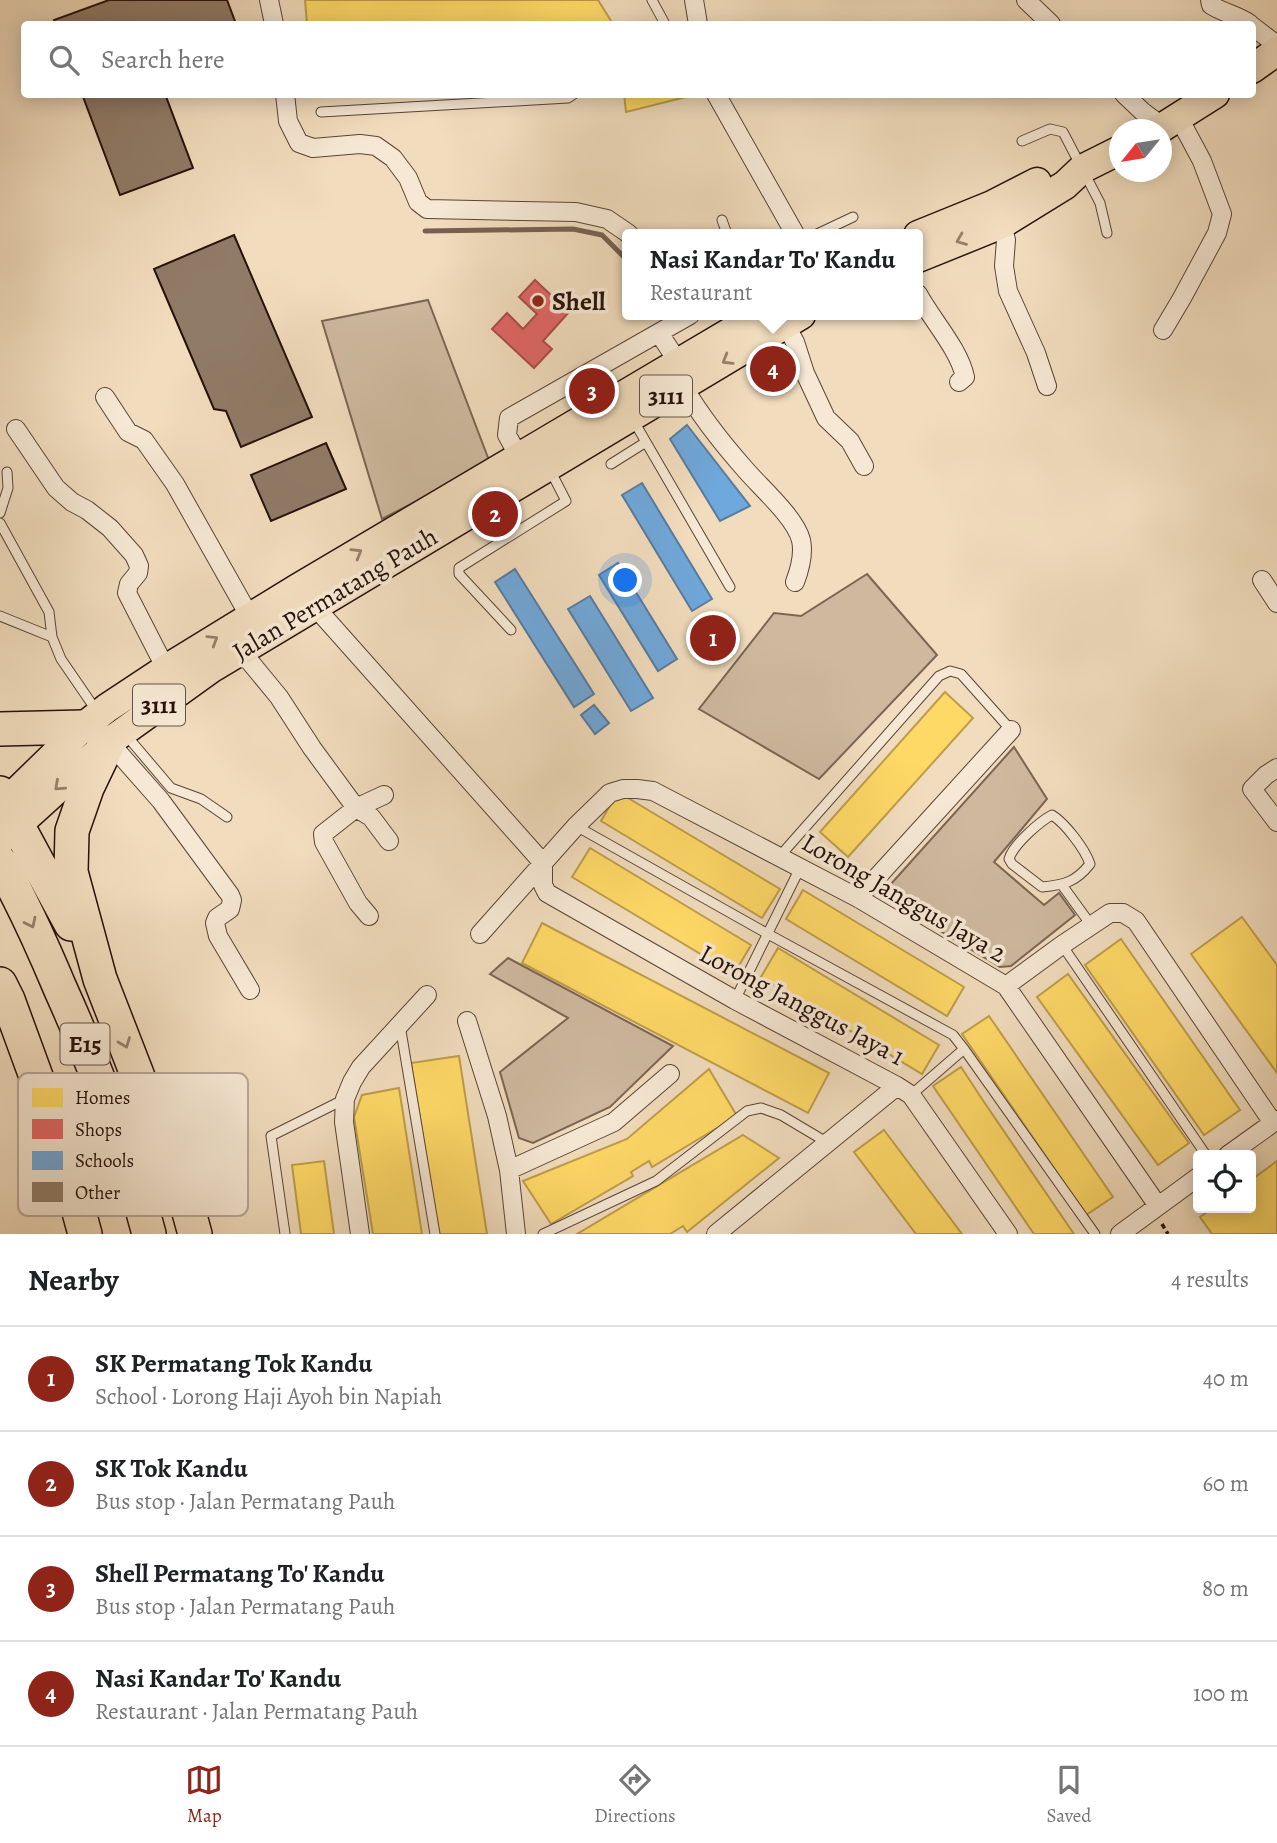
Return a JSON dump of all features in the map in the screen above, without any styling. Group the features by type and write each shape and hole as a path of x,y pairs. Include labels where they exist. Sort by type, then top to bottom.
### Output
{"highway":[{"path":"0,729 103,729 72,831 71,872 100,979 136,1073"},
{"path":"5,813 100,979"},
{"name":"E15","path":"0,862 38,937 96,1073"},
{"name":"E15","path":"0,910 53,1020 74,1073"},
{"path":"0,984 35,1073"},
{"path":"0,1042 20,1073"},
{"path":"80,1216 85,1234"},
{"name":"E15","path":"123,1216 129,1234"},
{"name":"E15","path":"144,1216 149,1234"},
{"path":"190,1216 195,1234"}],"main road":[{"path":"1256,66 1277,51"},
{"path":"1172,122 1209,98"},
{"path":"923,256 1002,224 1065,185 1082,169 1109,155"},
{"path":"923,233 992,205 1059,171 1082,169"},
{"name":"Jalan Permatang Pauh","path":"533,467 631,417 681,374 752,320"},
{"name":"Jalan Permatang Pauh","path":"103,729 241,651 306,597 533,467 681,374 793,320"},
{"name":"Jalan Permatang Pauh","path":"5,813 103,729 166,669 250,617 306,597"}],"street":[{"path":"269,0 273,21"},
{"path":"694,0 698,21"},
{"path":"1026,0 1048,21"},
{"path":"1210,0 1210,5 1223,13 1246,21"},
{"path":"1256,29 1277,45"},
{"path":"285,98 288,121 299,143 313,148 359,144 376,146 393,158 408,178 418,202 428,209 576,212 607,219 622,229"},
{"path":"718,98 792,229"},
{"path":"1128,98 1143,112 1156,119"},
{"path":"1163,330 1217,233 1222,214 1202,161 1172,130"},
{"path":"1002,224 1006,240 1004,266 1007,291 1036,353 1047,386"},
{"path":"923,303 960,360 965,377 959,382"},
{"path":"533,467 507,435 509,418 681,320"},
{"path":"793,320 805,373 826,418 850,441 864,466"},
{"path":"659,333 695,407 793,523 801,540 801,565 794,582"},
{"path":"105,397 128,432 144,440 175,484 250,617"},
{"path":"16,429 56,488 110,528 134,555 139,566 138,573 129,584 127,593 166,669"},
{"path":"1262,580 1277,603"},
{"path":"306,597 543,863"},
{"path":"241,651 279,697 356,808 371,817 389,841"},
{"path":"103,729 161,801 230,895 230,909 217,918 215,928 250,990"},
{"path":"858,898 1011,730"},
{"path":"1273,776 1252,789 1277,822"},
{"name":"Lorong Janggus Jaya 2","path":"576,826 610,793 623,789 653,791 858,898 1006,986 1158,1206"},
{"path":"369,916 358,903 324,842 323,834 356,808 384,795"},
{"path":"480,934 576,826"},
{"name":"Lorong Janggus Jaya 1","path":"543,863 543,885 547,893 735,1000 904,1090 1008,1234"},
{"path":"1006,986 1110,913 1123,913 1136,921 1275,1122 1235,1150"},
{"path":"360,1234 344,1122 345,1099 361,1067 427,995"},
{"path":"467,1021 497,1116 509,1170 516,1234"},
{"path":"509,1170 614,1122 670,1074"},
{"path":"716,1234 828,1143 904,1090"},
{"path":"1120,1234 1193,1181"}],"lane":[{"path":"652,0 663,21"},
{"path":"321,112 569,98"},
{"path":"1022,141 1050,129 1063,132 1100,203 1107,233"},
{"path":"828,229 853,217"},
{"path":"722,220 725,229"},
{"path":"631,417 730,587"},
{"path":"611,464 646,442"},
{"path":"511,630 459,574 459,568 566,501 533,467"},
{"path":"0,513 8,488 7,472"},
{"path":"0,523 49,612 52,637 61,659 103,729 171,788 201,799 227,817"},
{"path":"0,616 52,637"},
{"path":"779,857 939,676 950,671 961,674 1011,730"},
{"path":"1052,815 1060,820 1090,864 1082,874 1062,885 1042,887 1009,859 1011,852 1044,819 1052,815"},
{"path":"576,826 953,1035 1095,1234"},
{"path":"735,1000 800,868"},
{"path":"1062,885 1091,925"},
{"path":"1062,945 1203,1150"},
{"path":"400,1023 435,1234"},
{"path":"904,1090 964,1049"},
{"path":"285,1234 271,1136 345,1099"},
{"path":"543,1234 656,1181 747,1111 761,1108 781,1115 828,1143"}],"shaded area":[{"path":"428,300 490,463 382,519 322,321"},
{"path":"867,574 937,655 819,779 699,709 774,613 801,616"},
{"path":"1014,747 1047,799 994,862 1044,905 1059,893 1075,915 1011,966 1000,967 881,895"},
{"path":"508,958 673,1046 610,1107 533,1143 519,1138 500,1072 568,1018 490,974"}],"building: Homes":[{"path":"305,0 598,0 611,21 307,21"},
{"path":"624,98 682,98 626,112"},
{"path":"945,692 973,718 848,857 820,832"},
{"path":"618,792 780,889 762,918 601,821"},
{"path":"590,848 751,945 734,974 572,877"},
{"path":"803,890 964,987 947,1016 786,919"},
{"path":"1242,917 1277,965 1277,1073 1191,954"},
{"path":"542,923 829,1073 808,1113 522,963"},
{"path":"1121,939 1240,1110 1204,1135 1085,965"},
{"path":"778,948 939,1045 922,1074 761,977"},
{"path":"1068,974 1189,1143 1158,1165 1037,997"},
{"path":"989,1016 1113,1197 1086,1215 962,1034"},
{"path":"459,1056 487,1234 439,1234 411,1063"},
{"path":"961,1067 1074,1234 1034,1234 933,1086"},
{"path":"709,1069 737,1116 652,1167 649,1161 631,1172 633,1176 551,1224 523,1181 627,1139"},
{"path":"399,1088 422,1234 373,1234 354,1117 362,1095"},
{"path":"884,1130 962,1234 916,1234 854,1152"},
{"path":"743,1135 779,1158 687,1232 683,1226 670,1234 577,1234"},
{"path":"324,1161 334,1234 301,1234 292,1165"},
{"path":"1277,1161 1277,1234 1212,1234 1200,1217 1206,1213 1256,1213 1256,1176"}],"building: Shops":[{"path":"535,280 569,312 543,341 552,349 534,368 492,329 507,313 523,329 537,314 519,297"}],"building: Schools":[{"path":"687,425 750,506 720,521 670,439"},
{"path":"642,483 712,599 692,611 622,495"},
{"path":"618,563 677,659 658,671 599,575"},
{"path":"515,569 594,694 574,707 495,582"},
{"path":"590,596 653,698 631,711 568,609"},
{"path":"594,705 609,723 595,734 581,715"}],"building: Other":[{"path":"109,0 227,0 235,21 54,21"},
{"path":"84,98 167,98 193,168 120,195"},
{"path":"234,235 312,417 241,447 226,411 214,409 154,269"},
{"path":"326,443 346,489 271,521 251,475"}],"waterway":[{"path":"425,231 573,229 602,235 622,255"}],"place":[{"name":"Shell","path":"538,301"},
{"name":"Nasi Kandar To' Kandu","path":"773,369"},
{"name":"Shell Permatang To' Kandu","path":"592,391"},
{"name":"SK Tok Kandu","path":"495,514"},
{"name":"SK Permatang Tok Kandu","path":"713,638"}]}
